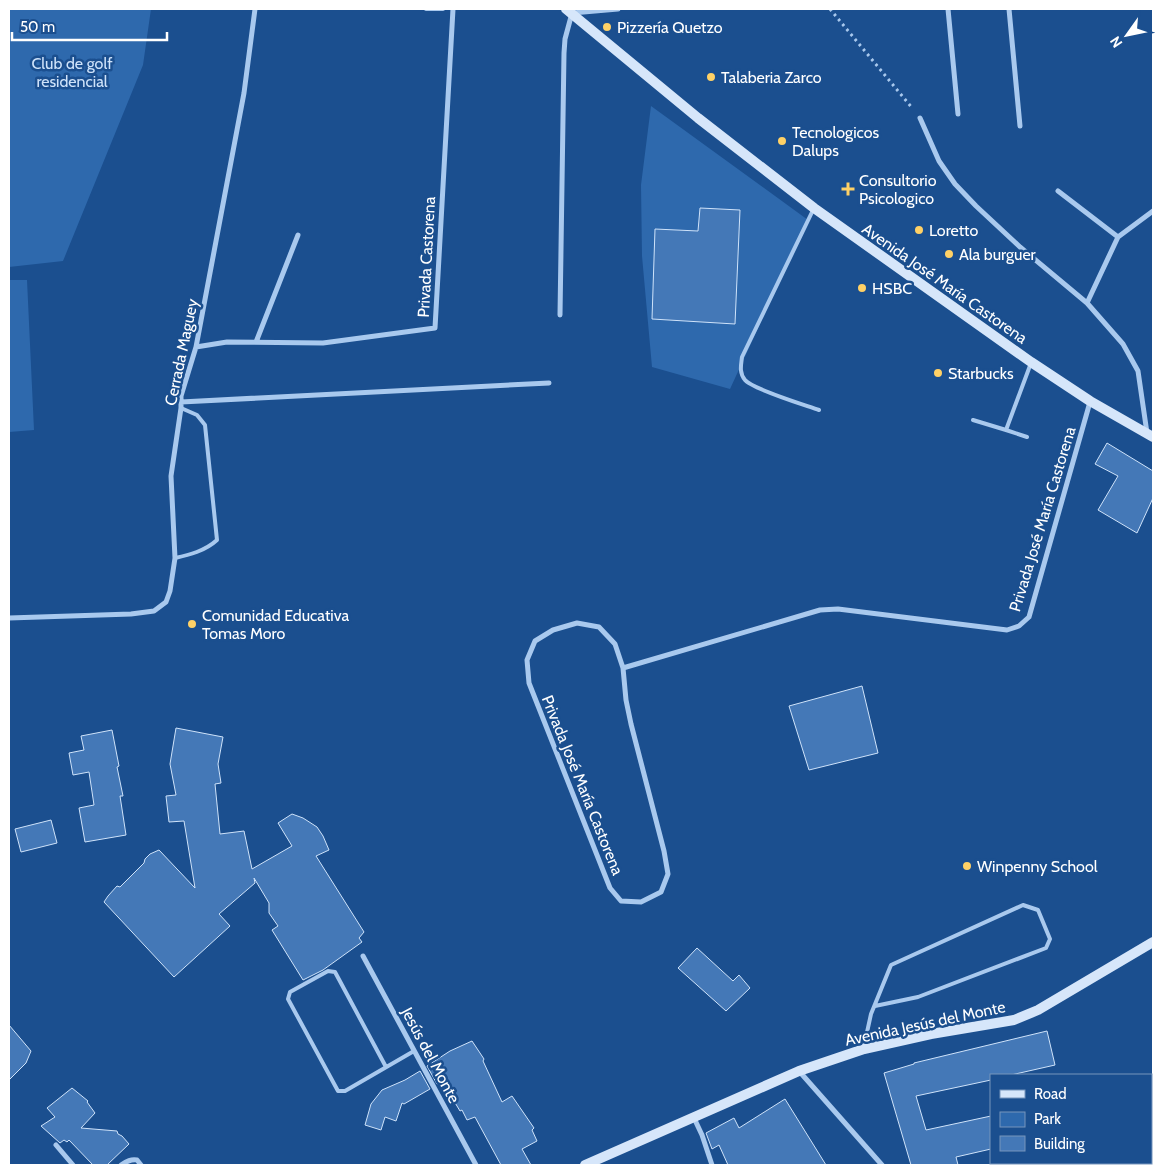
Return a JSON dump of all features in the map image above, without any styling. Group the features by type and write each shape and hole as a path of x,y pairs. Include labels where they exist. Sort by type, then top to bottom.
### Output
{"main road":[{"name":"Avenida José María Castorena","path":"569,11 698,118 814,208 1031,362 1090,400 1150,435"},
{"name":"Avenida Jesús del Monte","path":"585,1165 799,1071 864,1049 931,1034 1014,1020 1038,1010 1153,942"}],"street":[{"name":"Cerrada Maguey","path":"9,618 131,614 154,611 166,602 170,591 175,558 171,476 181,396 196,347 244,93 256,9"},
{"name":"Privada Castorena","path":"196,347 227,342 323,343 435,328 453,9"},
{"path":"560,315 564,53 569,11 618,9"},
{"path":"948,9 958,114"},
{"path":"1009,9 1020,126"},
{"path":"920,118 939,161 955,184 1020,247 1087,303 1123,344 1138,371 1150,435"},
{"path":"1058,190 1118,237"},
{"path":"1087,303 1118,237 1153,211"},
{"path":"256,342 298,235"},
{"path":"181,405 549,383"},
{"name":"Privada José María Castorena","path":"622,668 820,610 838,609 1007,630 1019,626 1029,617 1090,400"},
{"name":"Privada José María Castorena","path":"577,623 599,627 615,644 622,668 631,724 664,851 668,874 661,892 641,902 621,901 610,888 529,683 527,660 536,641 553,630 577,623"},
{"name":"Jesús del Monte","path":"363,956 476,1165"},
{"path":"799,1071 882,1165"},
{"path":"694,1118 712,1165"},
{"path":"56,1145 73,1165"},
{"path":"122,1165 132,1159 137,1160 141,1165"}],"lane":[{"path":"426,9 443,9"},
{"path":"814,208 742,357 740,368 744,380 754,387 819,410"},
{"path":"1006,430 1031,362"},
{"path":"175,558 190,555 216,540 205,426 196,415 181,405"},
{"path":"974,420 1027,437"},
{"path":"864,1049 871,1014 874,1006 891,965 1023,905 1038,910 1050,939 1046,948 918,997 874,1006"},
{"path":"386,1067 335,972 328,971 290,992 288,999 338,1091 345,1091 414,1051"}],"path":[{"path":"830,9 920,118"}],"green space":[{"name":"Club de golf residencial","path":"9,9 151,9 143,65 63,261 9,267"},
{"path":"651,106 808,220 730,389 652,367 642,256 641,185"},
{"path":"9,280 27,280 34,430 9,432"}],"building":[{"path":"700,208 740,210 735,324 652,319 655,229 698,231"},
{"path":"1107,443 1153,471 1153,498 1137,533 1098,510 1118,476 1095,464"},
{"path":"862,686 878,753 809,770 789,706"},
{"path":"176,728 223,737 218,764 221,783 215,784 220,834 244,831 252,869 292,846 278,823 292,814 303,818 317,827 329,850 316,856 364,932 359,938 362,942 323,970 303,980 272,930 278,926 269,913 269,903 254,878 255,883 219,914 230,926 174,977 104,902 117,886 120,887 144,863 150,854 159,850 195,888 184,821 169,822 166,796 176,795 170,764"},
{"path":"112,730 123,796 120,796 126,835 85,842 79,808 94,805 89,772 73,775 69,753 84,750 81,736"},
{"path":"51,820 57,843 21,852 15,829"},
{"path":"697,948 733,981 739,975 750,988 726,1011 678,968"},
{"path":"9,1025 31,1051 26,1063 9,1080"},
{"path":"1047,1031 1055,1065 1015,1074 990,1074 990,1080 916,1096 926,1130 990,1116 990,1149 956,1157 958,1165 911,1165 884,1073 914,1063"},
{"path":"472,1041 484,1059 483,1061 502,1102 512,1096 534,1128 532,1130 537,1141 522,1149 531,1165 501,1165 475,1117 467,1120 442,1081 437,1084 427,1066 450,1051"},
{"path":"420,1071 430,1089 404,1104 402,1103 396,1121 385,1117 381,1130 365,1125 371,1104 382,1090"},
{"path":"72,1088 88,1101 95,1113 81,1128 117,1131 129,1144 107,1165 93,1165 69,1140 67,1142 64,1140 60,1143 41,1126 55,1117 47,1108"},
{"path":"785,1099 826,1165 728,1165 719,1145 712,1149 706,1133 734,1118 739,1128"}],"place":[{"name":"Pizzería Quetzo","path":"607,27"},
{"name":"Talaberia Zarco","path":"711,77"},
{"name":"Tecnologicos Dalups","path":"782,141"},
{"name":"Consultorio Psicologico","path":"848,189"},
{"name":"Loretto","path":"919,230"},
{"name":"Ala burguer","path":"949,254"},
{"name":"HSBC","path":"862,288"},
{"name":"Starbucks","path":"938,373"},
{"name":"Comunidad Educativa Tomas Moro","path":"192,624"},
{"name":"Winpenny School","path":"967,866"}]}
